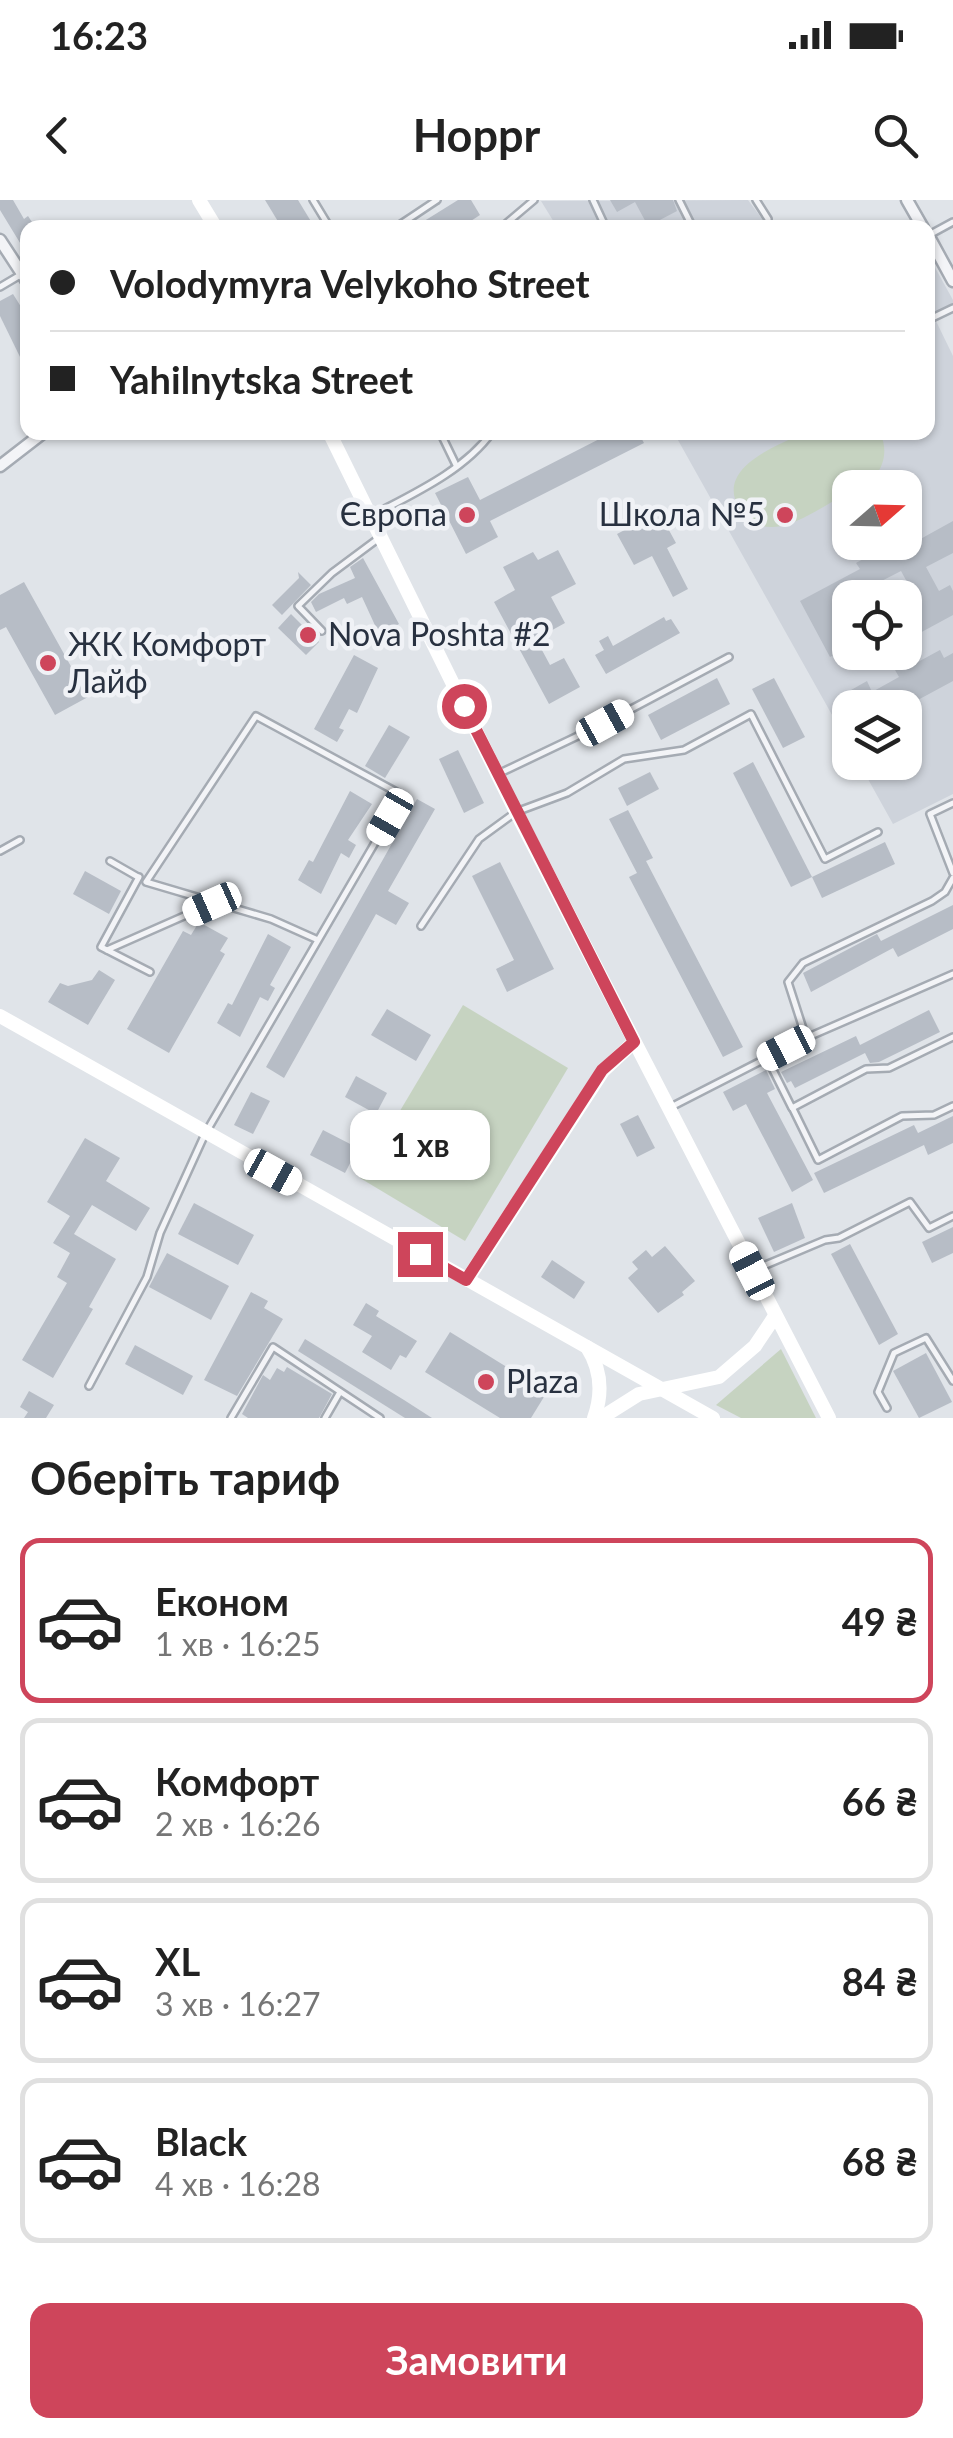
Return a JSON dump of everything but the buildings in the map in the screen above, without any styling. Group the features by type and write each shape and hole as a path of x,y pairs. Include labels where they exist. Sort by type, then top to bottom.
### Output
{"main road":[{"path":"333,440 516,812 829,1418"},
{"path":"0,1016 713,1418"},
{"path":"466,1280 602,1070 634,1042"},
{"path":"597,1418 636,1396 699,1384 726,1372 755,1346 776,1316"},
{"path":"584,1342 599,1374 597,1418"}],"street":[{"path":"0,240 20,271"},
{"path":"935,249 953,281"},
{"path":"0,466 34,440"}],"lane":[{"path":"407,220 437,200"},
{"path":"511,220 534,200"},
{"path":"756,200 768,219"},
{"path":"444,440 456,464"},
{"path":"372,516 421,490 483,440"},
{"path":"322,631 298,606 332,573 382,536"},
{"path":"497,774 605,723 728,657"},
{"path":"421,926 479,839 516,812 567,793 624,759 684,750 752,714 826,859 878,832"},
{"path":"89,1386 146,1277 160,1233 205,1134 402,795 256,716 142,880 101,948 150,972"},
{"path":"806,1038 788,982 803,963 945,892 953,876 930,814 953,803"},
{"path":"0,851 20,840"},
{"path":"110,860 142,880 270,920 318,940"},
{"path":"106,950 212,904"},
{"path":"669,1109 806,1038 953,974"},
{"path":"792,1108 866,1069 889,1068 953,1037"},
{"path":"766,1058 818,1160 902,1116 934,1115 953,1106"},
{"path":"752,1271 825,1240 839,1238 910,1202 929,1228 953,1216"},
{"path":"887,1408 878,1392 894,1353 916,1342 926,1338 953,1381"},
{"path":"231,1418 273,1347 380,1418"},
{"path":"325,1418 340,1392"}],"shaded area":[{"path":"748,200 763,220 553,220 541,201"},
{"name":"Школа №5","path":"935,268 953,300 953,309 935,319"},
{"name":"Школа №5","path":"935,319 953,356 953,794 893,824 868,780 922,780 922,690 832,690 832,715 678,440 935,440"}],"green space":[{"path":"789,440 882,440 884,451 879,470 832,470 832,502 802,518 773,527 746,517 734,495 735,482 751,461"},
{"path":"463,1005 568,1068 465,1241 360,1178"},
{"path":"781,1349 816,1418 741,1418 716,1405"}],"place":[{"name":"Європа","path":"467,515"},
{"name":"Школа №5","path":"785,515"},
{"name":"Nova Poshta #2","path":"308,635"},
{"name":"ЖК Комфорт Лайф","path":"48,663"},
{"name":"Plaza","path":"486,1382"}],"route":[{"path":"420,1254 466,1280 602,1070 634,1042 464,706"}]}
